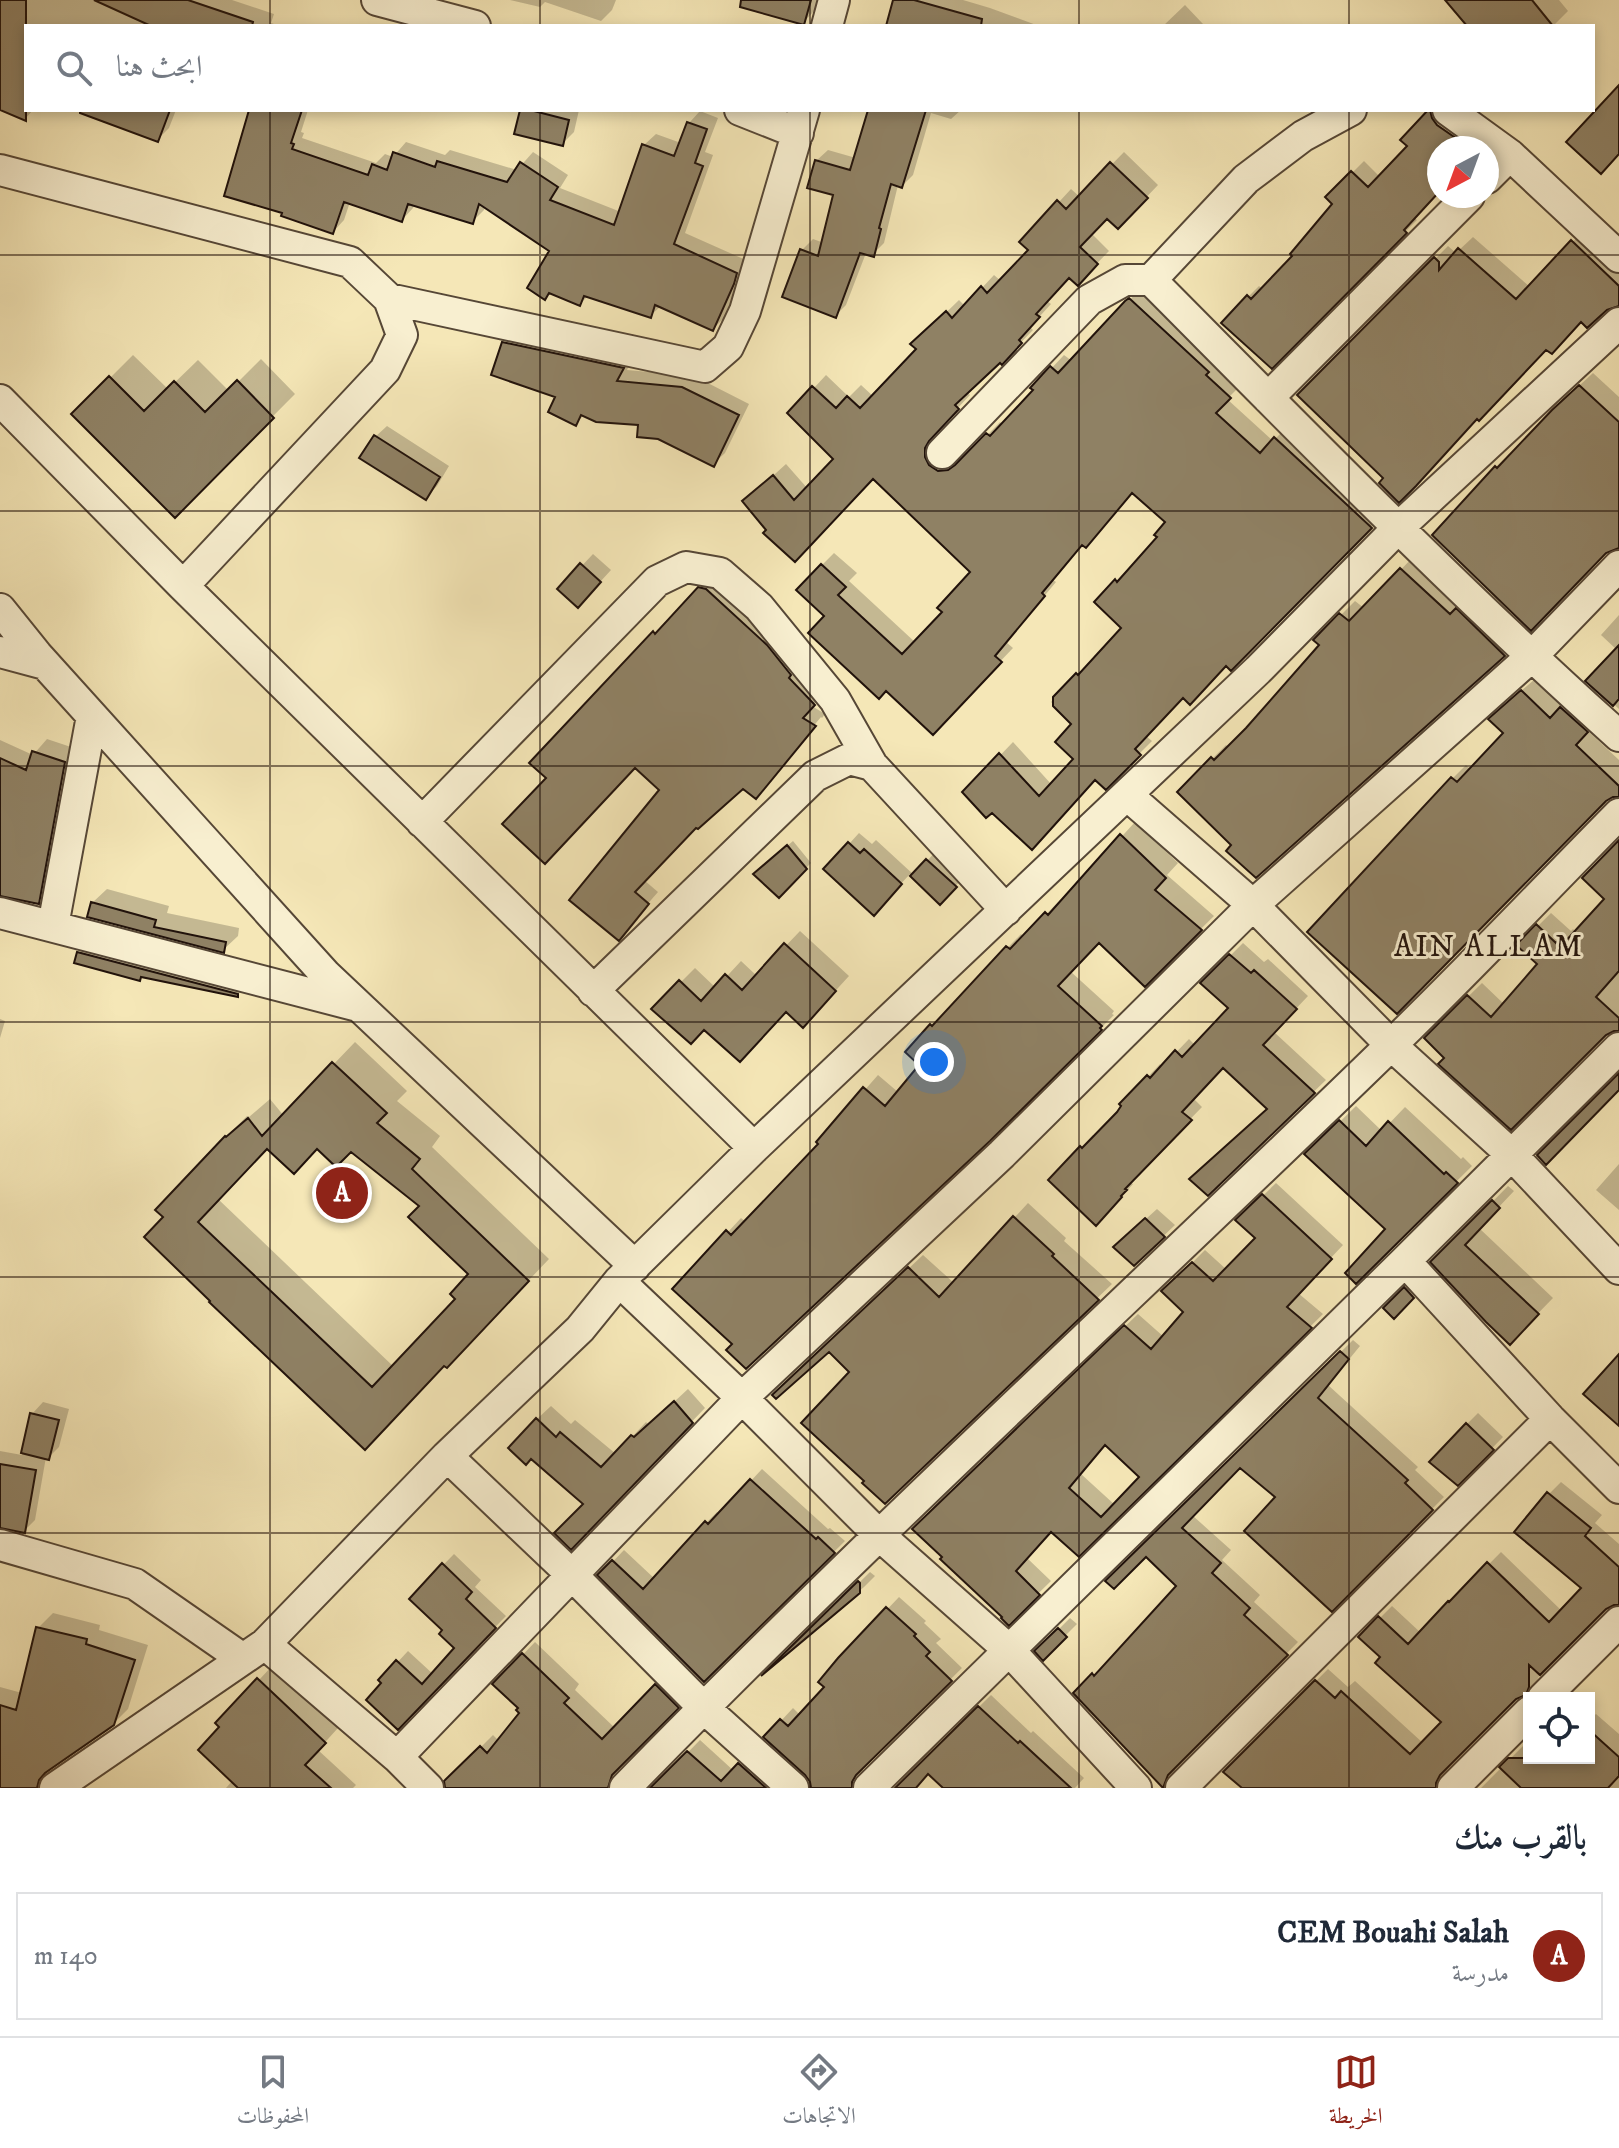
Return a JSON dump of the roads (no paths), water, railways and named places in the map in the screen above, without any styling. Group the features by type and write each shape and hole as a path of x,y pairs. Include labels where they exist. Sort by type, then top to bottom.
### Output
{"street":[{"path":"377,0 467,24"},
{"path":"828,24 834,0"},
{"path":"389,299 705,367 728,347 745,311 801,122 750,112"},
{"path":"1151,280 1246,179 1303,136 1347,112"},
{"path":"1451,112 1510,155 1619,257"},
{"path":"1499,166 1510,155"},
{"path":"0,170 350,262 389,299 402,335 385,370 183,586"},
{"path":"1268,398 1457,208"},
{"path":"942,453 1089,300 1125,280 1151,280 1398,528 1531,657 1619,736"},
{"path":"55,1788 254,1652 447,1456 580,1329 627,1274 754,1148 1258,670 1398,528 1619,323"},
{"path":"0,400 183,586 754,1148"},
{"path":"397,1757 742,1398 1002,1154 1253,905 1531,657 1619,566"},
{"path":"422,822 657,581 686,567 720,573 759,607 835,700 872,765 1006,910"},
{"path":"0,609 45,664 326,975 627,1274 742,1398 879,1535 1009,1650 1136,1788"},
{"path":"0,652 45,664"},
{"path":"53,926 92,716"},
{"path":"593,991 815,776 849,759 872,765"},
{"path":"1127,795 1253,905 1391,1045 1511,1154 1619,1269"},
{"path":"625,1788 879,1535 1391,1045 1619,814"},
{"path":"0,913 360,1007"},
{"path":"869,1788 1619,1048"},
{"path":"1405,1261 1550,1419 1619,1488"},
{"path":"1181,1788 1550,1419"},
{"path":"447,1456 572,1575 703,1707 793,1788"},
{"path":"0,1545 135,1584 254,1652 397,1757 428,1788"},
{"path":"1549,1692 1619,1622"},
{"path":"1453,1788 1523,1718"}],"place":[{"name":"CEM Bouahi Salah","path":"342,1193"}],"district":[{"name":"AIN ALLAM","path":"1489,947"}]}
